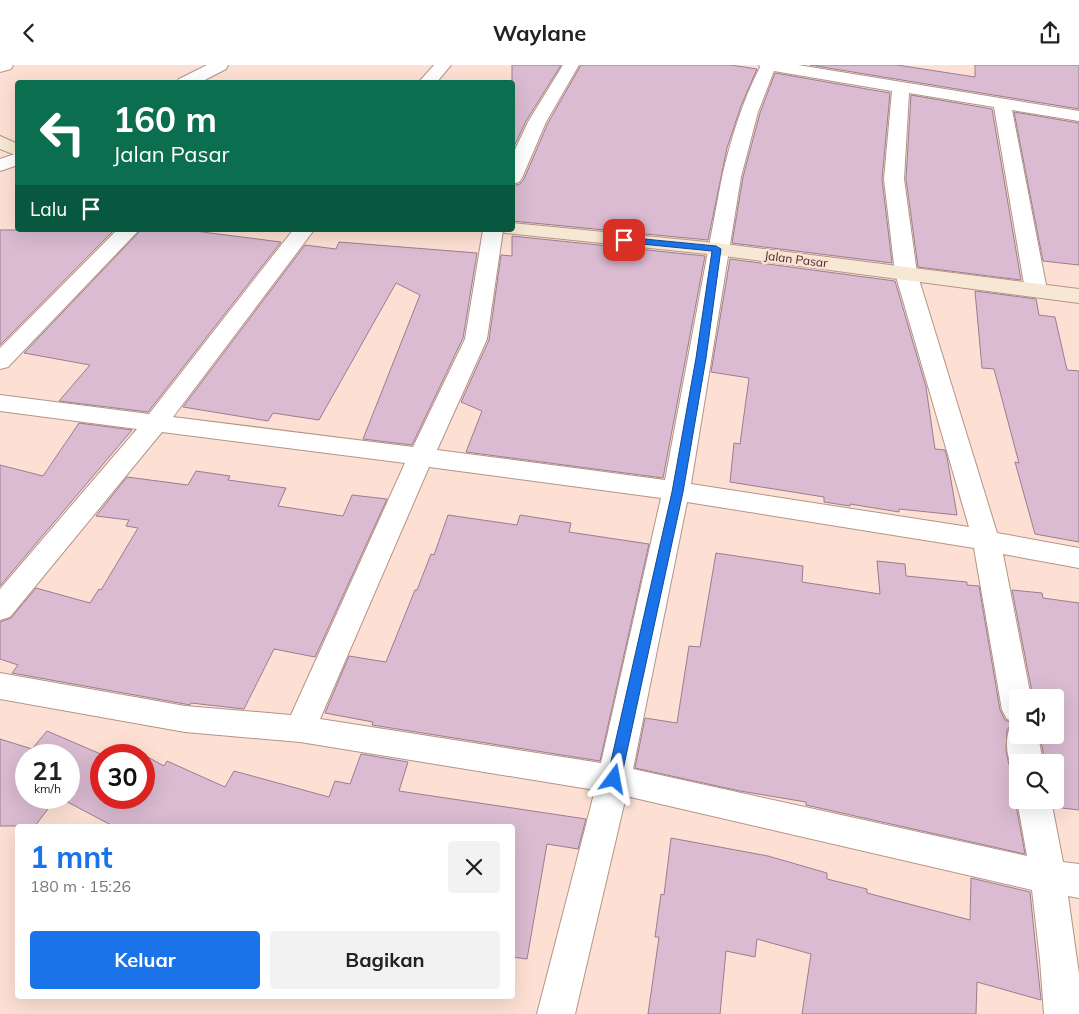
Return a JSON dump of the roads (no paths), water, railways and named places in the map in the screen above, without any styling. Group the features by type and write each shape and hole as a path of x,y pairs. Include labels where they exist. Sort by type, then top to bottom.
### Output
{"street":[{"path":"0,67 5,65"},
{"path":"191,80 220,65"},
{"path":"429,80 442,65"},
{"path":"515,171 537,122 570,65"},
{"path":"556,1014 614,779 677,492 701,358 716,249 741,133 755,91 768,65 1079,116"},
{"path":"901,88 894,179 906,273 986,540 1014,689"},
{"path":"1002,104 1036,290"},
{"path":"0,142 15,150"},
{"path":"0,165 15,160"},
{"name":"Jalan Pasar","path":"515,229 716,249 1079,296"},
{"path":"0,362 126,232"},
{"path":"0,609 155,424 302,232"},
{"path":"300,729 421,456 476,339 493,232"},
{"path":"0,403 421,456 677,492 986,540 1079,558"},
{"path":"0,686 184,719 300,729 614,779 1064,879"},
{"path":"1037,809 1064,879 1061,978 1063,1014"}]}
